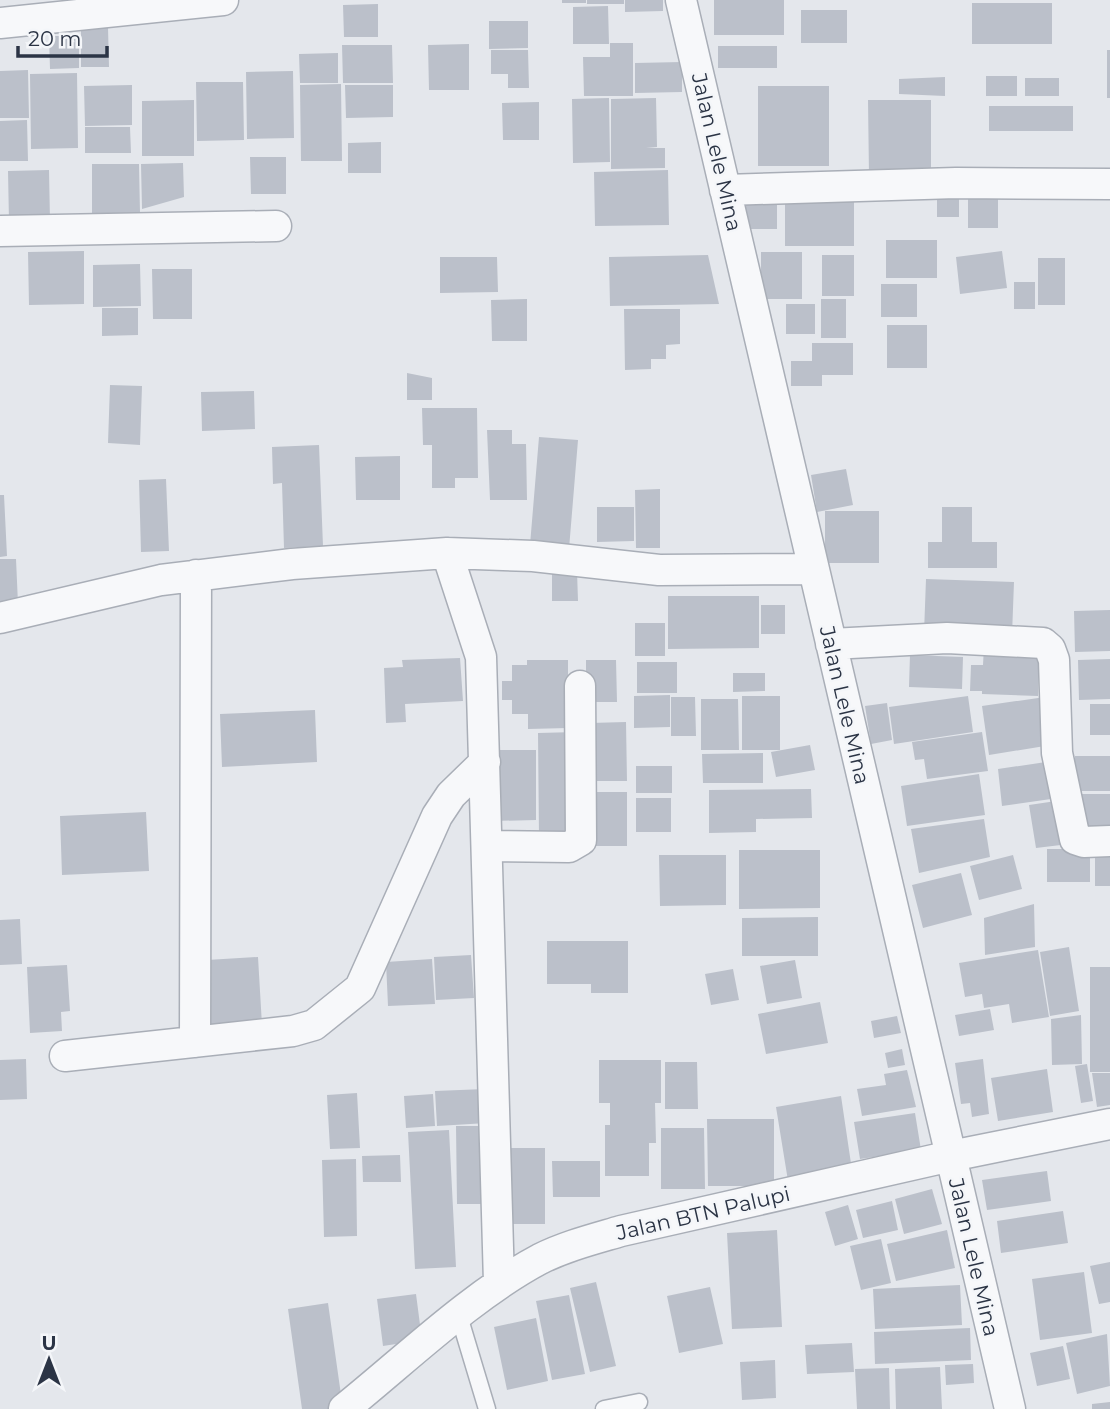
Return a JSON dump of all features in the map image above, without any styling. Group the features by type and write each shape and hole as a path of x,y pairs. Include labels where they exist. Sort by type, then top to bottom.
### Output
{"street":[{"path":"0,23 223,0"},
{"name":"Jalan Lele Mina","path":"681,0 1010,1409"},
{"path":"725,190 956,183 1110,184"},
{"path":"0,231 276,226"},
{"path":"447,553 481,657 499,1283"},
{"path":"0,618 161,580 292,564 447,553 533,556 659,570 813,569"},
{"path":"195,1042 196,575"},
{"path":"831,644 947,638 1043,643 1050,649 1054,660 1057,752 1075,839 1084,842 1110,841"},
{"path":"488,846 569,847 581,840 580,686"},
{"path":"65,1056 293,1031 314,1025 360,988 436,816 451,795 485,762"},
{"name":"Jalan BTN Palupi","path":"344,1409 499,1283 541,1259 621,1231 951,1156 1110,1124"}],"lane":[{"path":"459,1316 487,1409"},
{"path":"604,1409 639,1402"}],"building":[{"path":"562,0 586,0 586,3 562,3"},
{"path":"587,0 624,0 624,4 587,4"},
{"path":"625,0 663,0 663,11 625,12"},
{"path":"714,0 784,0 784,35 714,35"},
{"path":"972,3 1052,3 1052,44 972,44"},
{"path":"378,4 378,37 344,37 343,5"},
{"path":"608,6 609,44 573,44 573,7"},
{"path":"801,10 847,10 847,43 801,43"},
{"path":"489,21 528,21 528,48 489,49"},
{"path":"81,27 108,27 109,67 81,67"},
{"path":"49,36 79,36 79,68 50,69"},
{"path":"610,43 633,43 633,96 584,96 583,57 610,57"},
{"path":"469,44 469,90 429,90 428,45"},
{"path":"342,45 392,45 393,83 343,83"},
{"path":"718,46 777,46 777,68 718,68"},
{"path":"491,50 528,50 529,88 508,88 508,74 491,74"},
{"path":"1107,50 1110,50 1110,98 1107,98"},
{"path":"338,53 338,83 300,83 299,54"},
{"path":"682,62 682,92 635,93 635,63"},
{"path":"28,70 29,118 0,118 0,71"},
{"path":"293,71 294,138 247,139 246,72"},
{"path":"77,73 78,148 31,149 30,74"},
{"path":"986,76 1017,76 1017,96 986,96"},
{"path":"945,77 945,96 899,94 899,79"},
{"path":"1025,78 1059,78 1059,96 1025,96"},
{"path":"196,82 243,82 244,140 197,141"},
{"path":"341,84 342,161 301,161 300,85"},
{"path":"132,85 132,125 85,126 84,86"},
{"path":"345,85 393,85 393,117 346,118"},
{"path":"758,86 829,86 829,166 758,166"},
{"path":"609,98 610,162 573,163 572,99"},
{"path":"656,98 657,147 646,148 665,148 665,168 611,169 611,99"},
{"path":"194,100 194,156 142,156 142,101"},
{"path":"868,100 931,100 931,175 869,176"},
{"path":"539,102 539,140 503,140 502,103"},
{"path":"989,106 1073,106 1073,131 989,131"},
{"path":"27,120 28,161 0,161 0,121"},
{"path":"85,127 130,127 131,153 85,153"},
{"path":"381,142 381,173 348,173 348,143"},
{"path":"250,157 286,157 286,194 251,194"},
{"path":"183,163 184,197 142,209 141,164"},
{"path":"92,164 139,164 140,213 92,213"},
{"path":"49,170 50,221 9,222 8,171"},
{"path":"668,170 669,225 595,226 594,172"},
{"path":"937,189 959,189 959,217 937,217"},
{"path":"785,190 854,190 854,246 785,246"},
{"path":"741,197 777,197 777,229 741,229"},
{"path":"968,198 998,198 998,228 968,228"},
{"path":"886,240 937,240 937,278 886,278"},
{"path":"84,251 84,304 29,305 28,252"},
{"path":"1002,251 1007,288 960,294 956,257"},
{"path":"761,252 802,252 802,299 761,299"},
{"path":"708,255 719,304 610,306 609,257"},
{"path":"822,255 854,255 854,296 822,296"},
{"path":"440,257 497,257 498,292 440,293"},
{"path":"1038,258 1065,258 1065,305 1038,305"},
{"path":"140,264 141,306 93,307 93,265"},
{"path":"152,269 192,269 192,319 153,319"},
{"path":"1014,282 1035,282 1035,309 1014,309"},
{"path":"881,284 917,284 917,317 881,317"},
{"path":"527,299 527,341 492,341 491,300"},
{"path":"821,299 846,299 846,338 821,338"},
{"path":"786,304 815,304 815,334 786,334"},
{"path":"102,308 138,308 138,335 102,336"},
{"path":"624,309 680,309 680,344 666,345 666,359 651,359 651,369 625,370"},
{"path":"887,325 927,325 927,368 887,368"},
{"path":"812,343 853,343 853,375 822,375 822,386 791,386 791,361 812,361"},
{"path":"407,373 432,378 432,400 407,400"},
{"path":"110,385 142,386 140,445 108,443"},
{"path":"254,391 255,429 202,431 201,392"},
{"path":"422,408 477,408 478,478 455,478 455,488 432,488 432,445 423,445"},
{"path":"487,430 512,430 512,444 526,444 527,500 490,500"},
{"path":"539,437 578,440 569,549 530,545"},
{"path":"319,445 323,546 284,548 282,483 273,484 272,447"},
{"path":"400,456 400,500 356,500 355,457"},
{"path":"846,469 853,505 817,512 811,475"},
{"path":"166,479 169,551 141,552 139,480"},
{"path":"660,489 660,548 636,548 635,490"},
{"path":"0,495 4,495 7,556 0,557"},
{"path":"597,507 634,507 634,541 597,542"},
{"path":"942,507 972,507 972,542 997,542 997,568 928,568 928,542 942,542"},
{"path":"825,511 879,511 879,563 825,563"},
{"path":"0,559 16,559 18,604 0,608"},
{"path":"552,571 577,571 578,601 552,601"},
{"path":"926,579 1014,582 1012,635 924,633"},
{"path":"668,596 759,596 759,648 668,649"},
{"path":"761,605 785,605 785,634 761,634"},
{"path":"1110,610 1110,651 1075,652 1074,611"},
{"path":"635,623 665,623 665,656 635,656"},
{"path":"984,646 1039,648 1038,696 982,694 982,691 970,691 971,665 983,665"},
{"path":"910,655 963,657 962,689 909,687"},
{"path":"460,658 463,701 405,704 406,722 386,723 384,668 403,667 402,660"},
{"path":"1110,659 1110,699 1079,700 1078,660"},
{"path":"527,660 568,660 568,728 528,729 528,714 512,714 512,700 502,700 502,681 512,681 512,665 527,665"},
{"path":"586,660 616,660 617,702 586,702"},
{"path":"637,662 677,662 677,693 637,693"},
{"path":"733,673 765,673 765,691 733,692"},
{"path":"670,695 670,727 634,728 634,696"},
{"path":"742,696 780,696 780,750 742,750"},
{"path":"968,696 973,732 894,744 889,707"},
{"path":"671,697 695,697 696,736 671,736"},
{"path":"1045,697 1051,745 989,755 982,706"},
{"path":"701,699 738,699 739,750 701,750"},
{"path":"887,703 892,740 871,744 865,706"},
{"path":"1090,704 1110,704 1110,735 1090,735"},
{"path":"315,710 317,762 222,767 220,714"},
{"path":"626,722 627,781 590,781 590,723"},
{"path":"576,732 576,836 539,837 538,733"},
{"path":"982,732 988,771 927,779 924,759 915,760 912,742"},
{"path":"810,745 815,770 776,777 771,752"},
{"path":"491,750 536,750 536,820 492,821"},
{"path":"763,753 763,783 703,783 702,754"},
{"path":"1075,756 1110,756 1110,791 1075,791"},
{"path":"1046,762 1051,799 1002,806 998,769"},
{"path":"636,766 672,766 672,793 636,793"},
{"path":"979,774 985,815 907,826 901,786"},
{"path":"811,789 812,818 756,819 756,832 709,833 709,790"},
{"path":"591,792 627,792 627,846 592,846"},
{"path":"1078,794 1110,794 1110,833 1078,833"},
{"path":"636,798 671,798 671,832 636,832"},
{"path":"1063,800 1069,844 1036,848 1029,805"},
{"path":"146,812 149,871 62,875 60,816"},
{"path":"984,819 990,857 919,873 911,829"},
{"path":"1095,844 1110,844 1110,886 1095,886"},
{"path":"1047,849 1090,849 1090,882 1047,882"},
{"path":"739,850 820,850 820,908 739,909"},
{"path":"659,855 726,855 726,905 660,906"},
{"path":"1013,855 1022,889 979,900 970,866"},
{"path":"961,873 972,915 923,928 912,885"},
{"path":"1034,904 1035,947 985,955 984,918"},
{"path":"818,917 818,956 742,956 742,918"},
{"path":"20,919 22,964 0,965 0,920"},
{"path":"547,941 628,941 628,993 591,993 591,984 547,984"},
{"path":"1069,947 1079,1011 1050,1016 1040,952"},
{"path":"1038,950 1049,1017 1012,1023 1009,1004 984,1008 982,994 965,997 959,963"},
{"path":"471,955 474,998 436,1000 434,957"},
{"path":"258,957 262,1025 211,1028 207,960"},
{"path":"432,959 435,1004 388,1006 386,962"},
{"path":"795,960 802,998 767,1004 760,966"},
{"path":"67,965 70,1011 61,1012 62,1031 30,1033 27,967"},
{"path":"1090,967 1110,967 1110,1072 1090,1072"},
{"path":"733,969 739,1000 711,1005 705,974"},
{"path":"820,1002 828,1043 766,1054 758,1014"},
{"path":"990,1009 994,1030 959,1036 955,1015"},
{"path":"1081,1015 1082,1064 1052,1065 1051,1019"},
{"path":"897,1016 901,1033 874,1038 871,1021"},
{"path":"902,1049 905,1065 888,1068 885,1053"},
{"path":"26,1059 27,1099 0,1100 0,1060"},
{"path":"983,1059 989,1114 972,1117 970,1103 961,1104 955,1063"},
{"path":"599,1060 661,1060 661,1103 655,1103 656,1143 649,1143 649,1176 605,1176 605,1125 610,1125 610,1103 599,1103"},
{"path":"665,1062 697,1062 698,1109 665,1109"},
{"path":"1087,1064 1093,1101 1081,1103 1075,1066"},
{"path":"1047,1069 1053,1112 998,1121 991,1078"},
{"path":"907,1070 916,1107 862,1116 857,1089 886,1085 884,1074"},
{"path":"1092,1073 1110,1073 1110,1105 1097,1107"},
{"path":"485,1089 487,1123 437,1126 435,1091"},
{"path":"357,1093 360,1148 330,1149 327,1095"},
{"path":"433,1094 435,1126 406,1128 404,1096"},
{"path":"841,1096 853,1177 789,1187 776,1107"},
{"path":"915,1113 921,1150 860,1159 854,1122"},
{"path":"707,1119 774,1119 774,1186 708,1186"},
{"path":"456,1126 492,1126 493,1204 457,1204"},
{"path":"661,1128 704,1128 705,1189 661,1189"},
{"path":"449,1130 456,1267 415,1269 408,1132"},
{"path":"501,1148 545,1148 545,1224 502,1224"},
{"path":"400,1155 401,1182 363,1182 362,1156"},
{"path":"356,1159 357,1236 324,1237 322,1160"},
{"path":"552,1161 600,1161 600,1197 553,1197"},
{"path":"1047,1171 1051,1201 987,1210 982,1180"},
{"path":"932,1189 942,1224 904,1234 895,1199"},
{"path":"892,1201 898,1230 863,1238 856,1210"},
{"path":"848,1205 858,1239 835,1246 825,1212"},
{"path":"1063,1211 1068,1243 1001,1253 997,1221"},
{"path":"777,1230 782,1327 732,1329 727,1233"},
{"path":"947,1230 955,1268 896,1281 887,1244"},
{"path":"881,1239 891,1283 861,1290 850,1246"},
{"path":"1110,1262 1110,1302 1099,1304 1090,1266"},
{"path":"1084,1272 1092,1333 1040,1340 1032,1279"},
{"path":"596,1282 616,1366 590,1372 570,1288"},
{"path":"960,1285 962,1325 875,1329 873,1289"},
{"path":"710,1287 723,1344 679,1353 667,1296"},
{"path":"416,1294 422,1340 383,1346 377,1299"},
{"path":"569,1295 585,1374 552,1380 536,1301"},
{"path":"328,1303 343,1409 302,1409 288,1309"},
{"path":"536,1318 548,1381 507,1390 494,1327"},
{"path":"970,1328 971,1360 875,1364 874,1332"},
{"path":"1107,1334 1110,1386 1077,1394 1066,1343"},
{"path":"852,1343 854,1372 807,1374 805,1345"},
{"path":"1063,1346 1070,1379 1037,1386 1030,1353"},
{"path":"775,1360 776,1398 742,1400 740,1362"},
{"path":"973,1364 974,1383 946,1385 945,1365"},
{"path":"940,1367 942,1409 896,1409 895,1369"},
{"path":"889,1368 890,1409 857,1409 855,1369"},
{"path":"1110,1402 1110,1409 1092,1409 1092,1404"}]}
